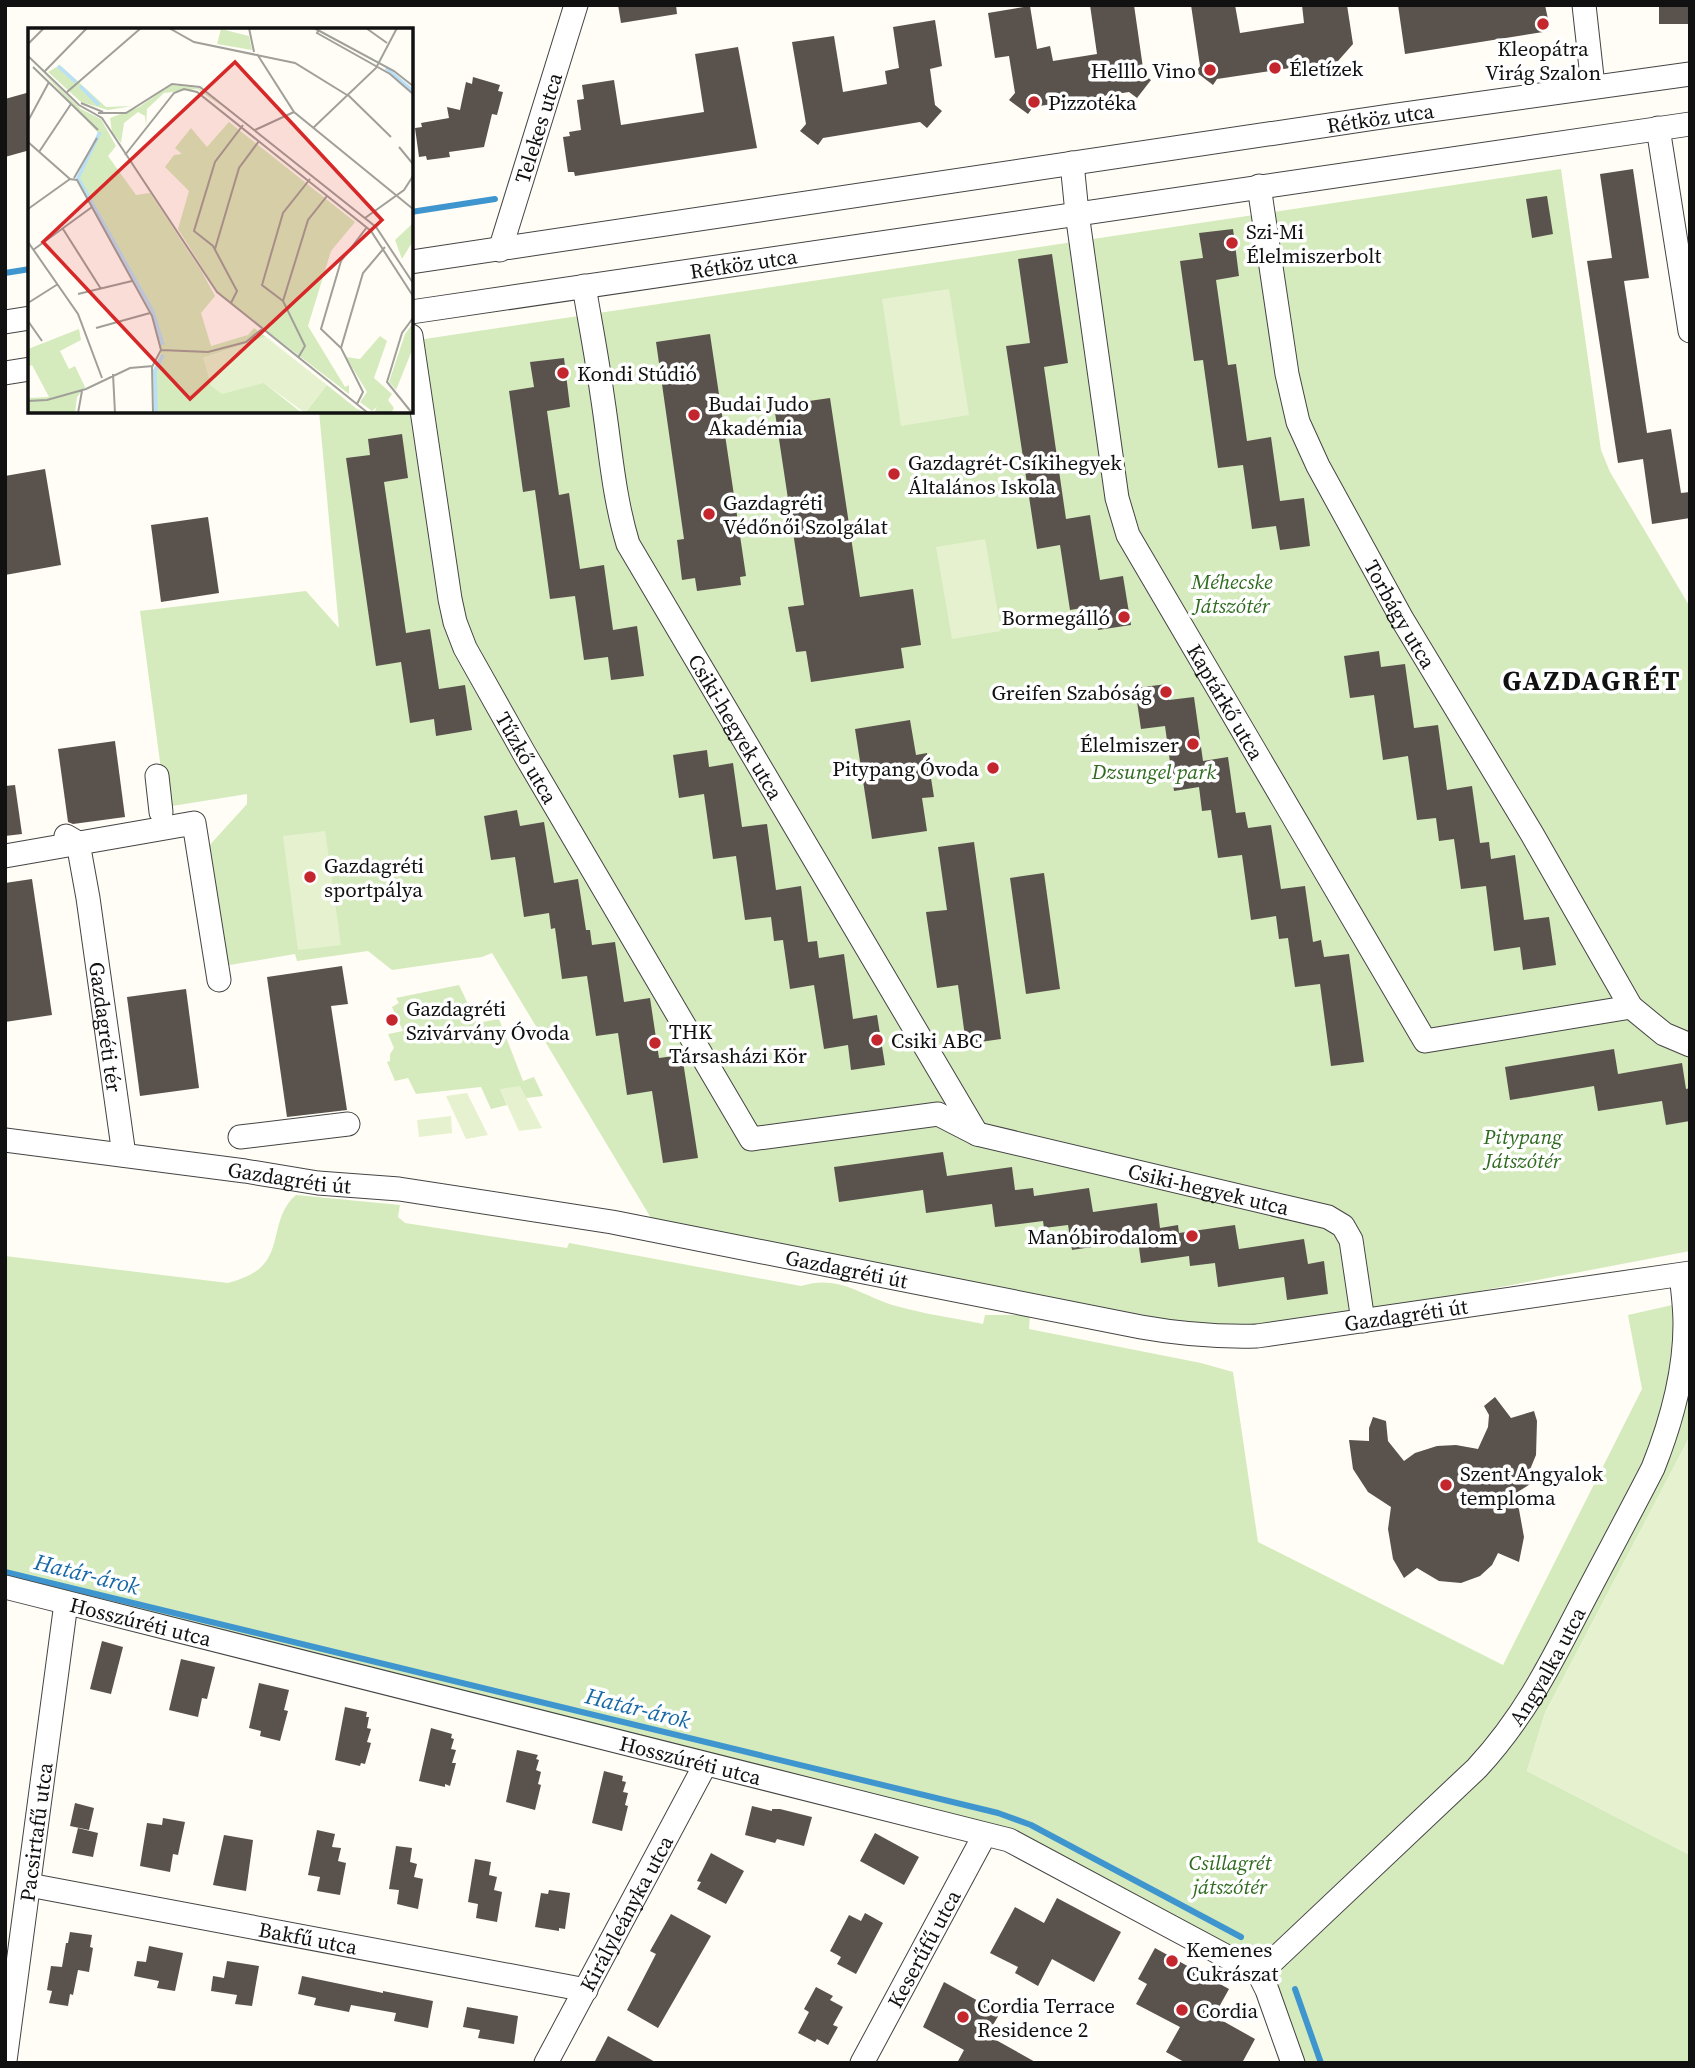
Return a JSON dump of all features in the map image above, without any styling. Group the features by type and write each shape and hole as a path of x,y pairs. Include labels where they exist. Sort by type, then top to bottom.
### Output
{"street":[{"name":"Telekes utca","path":"499,250 576,5"},
{"path":"1584,5 1594,86"},
{"name":"Rétköz utca","path":"413,262 1690,74"},
{"name":"Rétköz utca","path":"413,312 1690,124"},
{"path":"1658,128 1690,331"},
{"path":"1072,163 1077,213"},
{"name":"Torbágy utca","path":"1259,186 1287,374 1298,422 1318,466 1402,619 1525,823 1631,1007 1664,1034 1690,1045"},
{"name":"Kaptárkő utca","path":"1077,213 1117,498 1128,535 1425,1041 1631,1007"},
{"name":"Csiki-hegyek utca","path":"584,286 614,486 628,544 976,1134"},
{"path":"5,322 28,318"},
{"name":"Tűzkő utca","path":"413,349 450,599 465,648 526,758 751,1139"},
{"path":"5,373 28,369"},
{"path":"157,776 161,812"},
{"path":"5,856 69,838 194,823 219,980"},
{"name":"Gazdagréti tér","path":"69,838 88,898 124,1155"},
{"name":"Csiki-hegyek utca","path":"751,1139 938,1114 976,1134 1336,1220 1351,1240 1363,1321"},
{"path":"240,1137 348,1124"},
{"name":"Gazdagréti út","path":"5,1140 318,1183 399,1189 612,1222 1180,1334 1256,1336 1685,1274"},
{"name":"Angyalka utca","path":"1259,1974 1477,1768 1521,1716 1647,1480 1665,1438 1680,1372 1685,1325 1685,1274"},
{"name":"Hosszúréti utca","path":"5,1587 984,1836 1009,1840 1259,1974"},
{"name":"Pacsirtafű utca","path":"5,2061 66,1603"},
{"name":"Királyleányka utca","path":"546,2063 705,1765"},
{"name":"Keserűfű utca","path":"862,2063 984,1836"},
{"name":"Bakfű utca","path":"29,1885 586,1990"},
{"path":"1259,1974 1293,2063"}],"green space":[{"name":"Dzsungel park","path":"1561,169 1601,450 1610,472 1690,607 1690,1251 1249,1335 654,1223 492,953 482,957 392,970 368,951 297,961 295,954 224,966 207,848 247,804 247,794 166,807 140,611 306,591 339,628 319,413 413,413 413,341"},
{"path":"949,289 969,415 901,426 882,299"},
{"path":"985,539 1001,631 952,639 936,547"},
{"name":"Gazdagréti sportpálya","path":"325,831 341,945 298,950 283,836"},
{"path":"459,985 477,1023 499,1019 523,1081 534,1077 543,1096 526,1098 500,1089 507,1105 491,1109 481,1087 416,1094 408,1078 395,1081 387,1062 390,1061 394,1048 388,1034 403,1031 392,1007 399,1003 396,998"},
{"path":"520,1086 542,1128 519,1131 500,1089"},
{"path":"467,1093 488,1135 466,1139 446,1096"},
{"path":"451,1116 452,1133 419,1137 417,1120"},
{"name":"Csillagrét játszótér","path":"296,1195 400,1205 398,1217 405,1223 567,1248 569,1243 801,1286 815,1283 839,1284 896,1306 983,1324 985,1315 1030,1315 1029,1329 1201,1363 1233,1372 1258,1542 1503,1665 1642,1389 1628,1315 1690,1301 1690,1436 1545,1713 1527,1771 1690,1855 1690,2063 1303,2063 1275,1986 1011,1831 5,1576 5,1256 228,1283 252,1274 266,1261 283,1213"},
{"path":"1690,1436 1690,1855 1527,1771 1545,1713"}],"building":[{"path":"618,5 676,5 677,14 621,23"},
{"path":"1090,5 1134,5 1144,75 1151,80 1137,98 1129,92 1033,107 1028,114 1009,100 1015,93 1009,56 995,58 988,13 1030,6 1037,49 1050,46 1053,61 1097,54"},
{"path":"1191,5 1235,5 1240,33 1304,23 1302,5 1347,5 1353,44 1338,61 1217,79 1213,85 1196,72 1200,66"},
{"path":"1398,5 1545,5 1549,24 1543,32 1405,54"},
{"path":"1659,5 1690,5 1690,24 1659,24"},
{"path":"935,20 942,66 930,69 935,105 942,111 927,128 920,122 823,138 818,145 800,131 806,124 792,42 834,36 843,92 887,84 885,71 899,68 893,27"},
{"path":"738,47 757,148 575,176 574,172 568,172 563,137 570,136 569,132 581,130 577,100 584,99 582,85 614,80 621,125 704,112 695,54"},
{"path":"473,77 500,85 498,91 503,92 497,115 492,114 484,147 449,152 450,157 427,160 426,156 419,157 415,128 422,127 421,123 449,118 447,107 460,110 466,82 472,84"},
{"path":"28,93 28,151 5,157 5,99"},
{"path":"1633,169 1649,278 1624,281 1647,433 1671,429 1681,493 1690,492 1690,518 1652,524 1643,459 1618,463 1587,261 1612,258 1600,174"},
{"path":"1547,196 1553,234 1532,238 1526,199"},
{"path":"1233,229 1239,276 1216,280 1228,365 1236,364 1247,441 1271,437 1280,501 1304,498 1310,546 1280,550 1276,526 1252,529 1243,465 1218,468 1203,360 1194,361 1180,261 1203,258 1199,233"},
{"path":"1052,254 1068,363 1044,367 1066,519 1090,515 1100,580 1123,576 1131,625 1098,630 1095,606 1070,610 1060,545 1037,549 1006,346 1030,343 1018,259"},
{"path":"710,334 746,576 740,577 741,585 697,591 695,578 682,580 677,540 684,539 656,342"},
{"path":"564,358 570,407 547,411 559,495 569,493 580,569 604,565 613,630 637,626 644,676 611,680 608,657 584,660 575,596 550,599 535,490 523,492 509,391 534,387 530,362"},
{"path":"830,398 860,597 913,589 921,645 901,648 904,668 811,682 806,651 796,652 788,607 804,605 774,406"},
{"path":"402,434 408,478 384,482 406,633 430,629 439,689 465,685 472,730 436,736 434,719 410,723 401,662 376,666 346,458 370,455 368,439"},
{"path":"45,469 61,565 5,575 5,476"},
{"path":"208,517 219,593 161,602 151,525"},
{"path":"1379,651 1381,667 1405,664 1414,728 1438,725 1447,790 1472,786 1480,843 1489,842 1491,859 1515,855 1524,920 1549,917 1556,965 1523,970 1520,947 1494,951 1486,886 1461,889 1454,839 1439,841 1436,818 1417,820 1408,756 1383,760 1374,695 1350,698 1344,656"},
{"path":"1167,684 1169,700 1194,697 1203,761 1228,757 1236,813 1245,812 1248,828 1271,825 1281,889 1305,886 1313,942 1321,940 1324,957 1349,954 1364,1062 1331,1066 1320,984 1295,987 1288,938 1279,939 1276,916 1251,920 1242,855 1218,858 1211,810 1202,811 1199,787 1174,791 1165,726 1141,729 1135,688"},
{"path":"910,720 916,755 927,753 934,797 922,798 927,831 872,839 855,729"},
{"path":"115,741 125,817 73,824 68,822 58,749"},
{"path":"707,750 709,767 733,763 742,827 767,824 776,890 801,886 808,942 817,941 819,958 844,954 853,1019 877,1015 885,1065 851,1070 848,1045 824,1049 814,985 790,989 783,940 774,941 771,917 745,920 736,856 713,859 704,794 679,798 673,755"},
{"path":"15,785 22,834 5,836 5,786"},
{"path":"517,810 520,826 544,822 554,883 578,879 586,930 590,930 592,945 615,942 624,1002 650,998 659,1058 682,1055 698,1158 663,1163 652,1091 627,1095 618,1033 596,1036 587,976 562,979 555,928 551,929 549,913 524,917 515,857 491,860 484,816"},
{"path":"974,842 1001,1039 966,1044 958,985 937,988 926,912 947,910 938,847"},
{"path":"1044,873 1060,989 1026,994 1010,878"},
{"path":"32,879 52,1015 5,1022 5,883"},
{"name":"Gazdagréti Szivárvány Óvoda","path":"342,966 348,1004 331,1006 347,1110 287,1117 267,977"},
{"path":"186,989 199,1088 140,1096 127,997"},
{"path":"1614,1049 1618,1074 1682,1063 1686,1089 1690,1088 1690,1121 1666,1125 1662,1101 1598,1111 1594,1086 1510,1100 1505,1067"},
{"path":"943,1152 947,1176 1012,1167 1015,1190 1033,1188 1034,1196 1089,1188 1093,1212 1157,1203 1160,1228 1178,1225 1179,1233 1235,1225 1239,1249 1304,1239 1308,1264 1324,1261 1328,1294 1287,1300 1284,1277 1218,1287 1215,1263 1190,1266 1189,1256 1141,1263 1138,1240 1072,1250 1068,1225 1044,1228 1043,1221 995,1227 992,1204 926,1213 923,1190 839,1202 834,1167"},
{"name":"Szent Angyalok temploma","path":"1495,1397 1511,1418 1534,1411 1537,1421 1536,1455 1529,1472 1538,1479 1516,1493 1524,1537 1519,1562 1498,1553 1492,1565 1480,1576 1461,1583 1439,1581 1417,1568 1404,1578 1393,1559 1388,1529 1391,1507 1368,1492 1353,1469 1349,1440 1369,1441 1369,1428 1373,1417 1386,1421 1388,1441 1404,1461 1415,1453 1437,1446 1456,1445 1478,1449 1488,1427 1489,1415 1484,1406"},
{"path":"102,1641 123,1647 111,1694 90,1689"},
{"path":"181,1659 215,1667 207,1699 202,1698 198,1717 169,1710"},
{"path":"259,1683 289,1690 284,1710 288,1711 280,1741 260,1736 261,1731 249,1728"},
{"path":"345,1707 367,1712 366,1717 369,1717 367,1728 371,1729 367,1742 371,1743 365,1764 361,1763 360,1766 335,1760"},
{"path":"431,1728 452,1734 451,1738 454,1739 451,1749 456,1750 452,1763 456,1763 450,1786 419,1781"},
{"path":"517,1750 538,1755 536,1770 541,1772 538,1784 541,1785 535,1810 506,1802"},
{"path":"604,1771 623,1776 622,1781 626,1782 623,1792 628,1793 625,1805 628,1806 622,1831 592,1823"},
{"path":"75,1803 94,1808 89,1830 70,1826"},
{"path":"752,1806 812,1817 804,1846 777,1839 775,1843 745,1835"},
{"path":"163,1818 185,1822 178,1855 173,1854 170,1872 140,1866 147,1823 162,1825"},
{"path":"78,1828 98,1833 93,1857 72,1853"},
{"path":"317,1830 335,1834 332,1847 341,1848 338,1861 346,1863 340,1895 317,1891 320,1877 308,1875"},
{"path":"875,1833 919,1857 904,1885 860,1861"},
{"path":"224,1835 253,1840 246,1891 213,1885"},
{"path":"396,1846 412,1848 410,1862 417,1864 414,1877 423,1879 418,1909 397,1904 399,1890 389,1889"},
{"path":"711,1853 744,1871 726,1904 697,1889 701,1882 697,1881"},
{"path":"475,1859 491,1862 489,1875 497,1877 494,1890 502,1892 497,1922 476,1918 478,1904 468,1902"},
{"path":"549,1890 570,1893 565,1929 559,1928 559,1931 535,1927 541,1893 548,1894"},
{"path":"1057,1898 1121,1932 1094,1982 1052,1959 1038,1986 1015,1973 1018,1967 990,1953 1015,1907 1044,1923"},
{"path":"865,1913 883,1923 856,1974 837,1964 841,1957 830,1951 849,1915 861,1921"},
{"path":"671,1914 711,1936 658,2028 627,2010 656,1954 650,1951"},
{"path":"70,1932 92,1935 89,1972 78,1970 68,2006 49,2003 52,1991 47,1990 51,1966 62,1967"},
{"path":"149,1946 183,1953 175,1991 157,1988 159,1981 134,1976 137,1961 146,1962"},
{"name":"Cordia","path":"1155,1948 1229,1989 1214,2016 1255,2039 1242,2063 1186,2063 1166,2052 1180,2027 1136,2004 1147,1984 1138,1979"},
{"path":"227,1961 259,1966 252,2006 235,2004 237,1995 211,1991 213,1976 224,1978"},
{"path":"302,1976 433,2001 428,2028 394,2021 396,2013 351,2005 349,2012 314,2005 316,1998 298,1994"},
{"name":"Cordia Terrace Residence 2","path":"944,1982 1000,2013 987,2035 1037,2063 957,2063 964,2050 923,2027"},
{"path":"816,1987 833,1996 830,2000 843,2007 833,2025 838,2027 828,2045 798,2033 809,2012 804,2009"},
{"path":"467,2007 518,2016 514,2044 478,2038 480,2030 463,2027"},
{"path":"608,2036 657,2063 594,2063"}],"waterway":[{"path":"413,212 495,199"},
{"path":"5,273 28,269"},
{"name":"Határ-árok","path":"5,1572 998,1813 1031,1825 1241,1937"},
{"name":"Határ-árok","path":"1295,1989 1321,2063"}],"place":[{"name":"Kleopátra Virág Szalon","path":"1543,24"},
{"name":"Életízek","path":"1275,68"},
{"name":"Helllo Vino","path":"1210,70"},
{"name":"Pizzotéka","path":"1034,102"},
{"name":"Szi-Mi Élelmiszerbolt","path":"1232,243"},
{"name":"Kondi Stúdió","path":"563,373"},
{"name":"Budai Judo Akadémia","path":"694,415"},
{"name":"Gazdagrét-Csíkihegyek Általános Iskola","path":"894,474"},
{"name":"Gazdagréti Védőnői Szolgálat","path":"709,514"},
{"name":"Bormegálló","path":"1124,617"},
{"name":"Greifen Szabóság","path":"1166,692"},
{"name":"Élelmiszer","path":"1193,744"},
{"name":"Pitypang Óvoda","path":"993,768"},
{"name":"Gazdagréti sportpálya","path":"310,877"},
{"name":"Gazdagréti Szivárvány Óvoda","path":"392,1020"},
{"name":"Csiki ABC","path":"877,1040"},
{"name":"THK Társasházi Kör","path":"655,1043"},
{"name":"Manóbirodalom","path":"1192,1236"},
{"name":"Szent Angyalok temploma","path":"1446,1485"},
{"name":"Kemenes Cukrászat","path":"1172,1961"},
{"name":"Cordia","path":"1182,2010"},
{"name":"Cordia Terrace Residence 2","path":"963,2017"}],"district":[{"name":"GAZDAGRÉT","path":"1592,680"}],"park label":[{"name":"Méhecske Játszótér","path":"1232,593"},
{"name":"Pitypang Játszótér","path":"1523,1148"}]}
